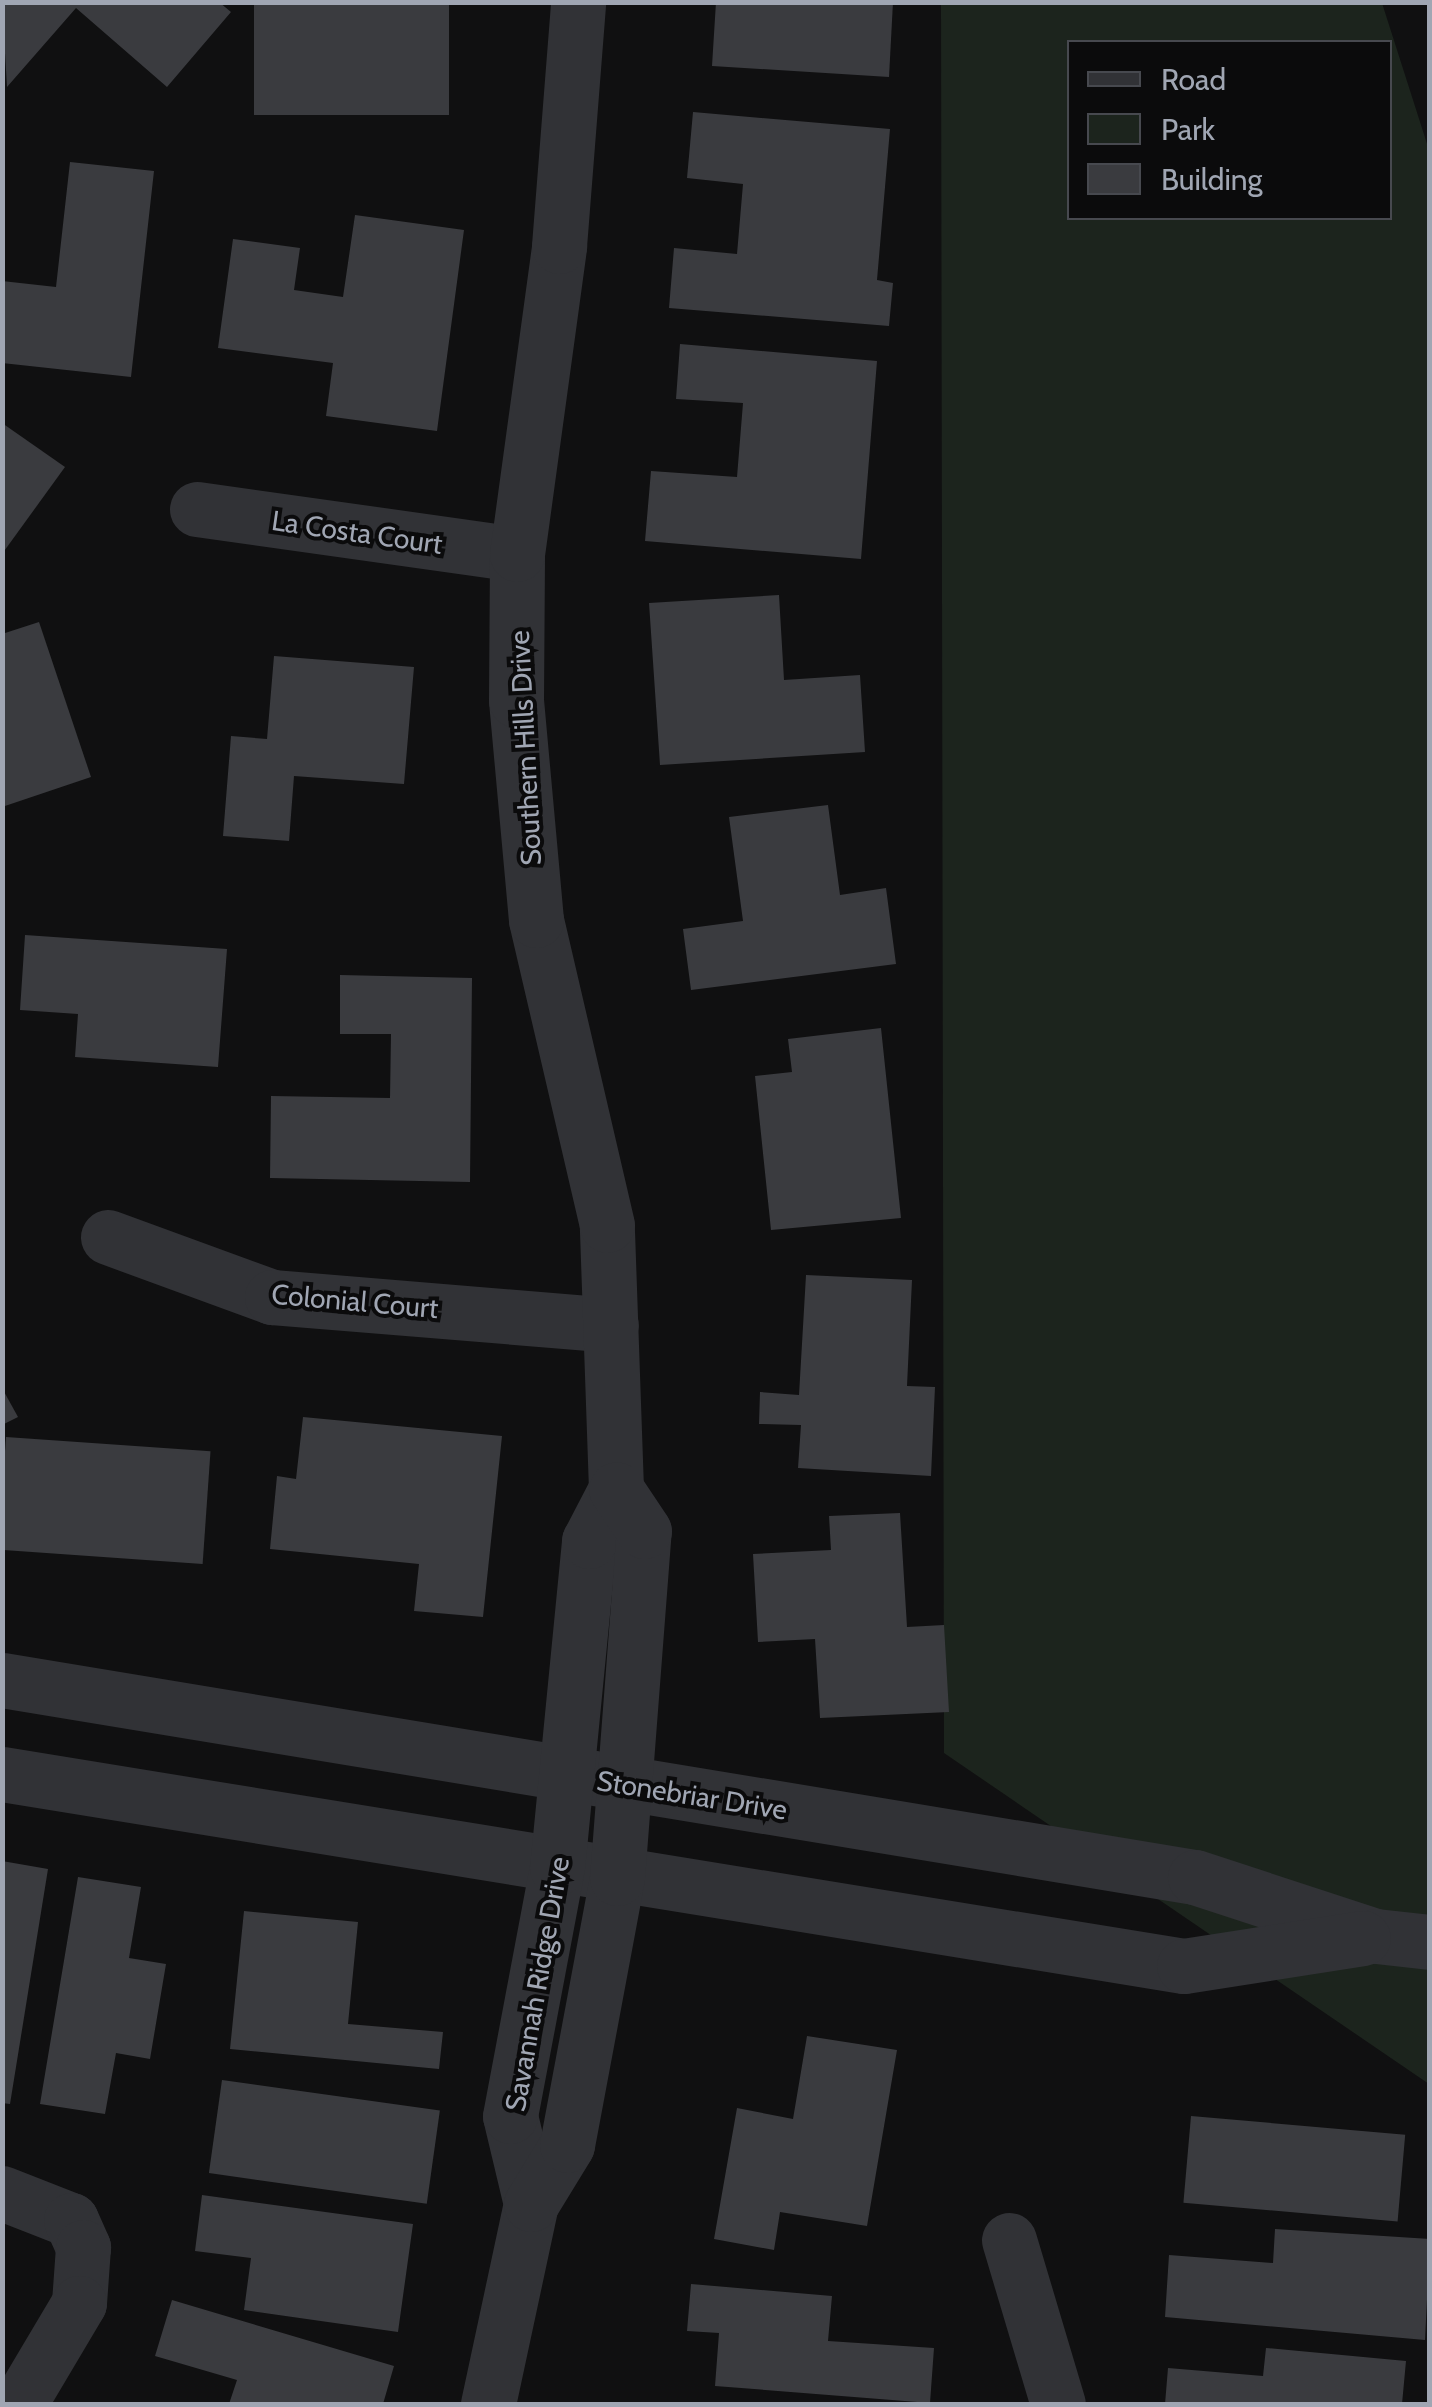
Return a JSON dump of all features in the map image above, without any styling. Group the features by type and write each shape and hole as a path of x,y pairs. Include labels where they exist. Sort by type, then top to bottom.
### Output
{"street":[{"name":"Southern Hills Drive","path":"564,1822 590,1541 616,1489 608,1224 536,920 516,700 517,554 559,246 578,2"},
{"name":"La Costa Court","path":"197,508 517,554"},
{"name":"Colonial Court","path":"108,1238 272,1297 611,1324"},
{"path":"616,1489 644,1532 622,1831"},
{"name":"Stonebriar Drive","path":"2,1680 564,1822 622,1831 1184,1966 1376,1936"},
{"name":"Stonebriar Drive","path":"2,1774 564,1822 622,1831 1194,1877 1376,1936 1430,1942"},
{"name":"Savannah Ridge Drive","path":"531,2204 510,2116 564,1822"},
{"name":"Savannah Ridge Drive","path":"488,2404 531,2204 567,2145 622,1831"},
{"path":"2,2193 71,2220 83,2246 79,2303 19,2404"},
{"path":"1009,2240 1058,2404"}],"green space":[{"path":"941,3 1382,3 1429,150 1429,2084 944,1753"}],"building":[{"path":"2,2 219,2 231,12 167,87 76,8 7,87"},
{"path":"254,2 449,2 449,115 254,115"},
{"path":"716,2 893,2 889,77 712,66"},
{"path":"693,112 890,129 877,280 893,283 889,326 669,308 674,248 737,254 743,184 687,178"},
{"path":"70,162 154,171 131,377 2,363 2,281 56,287"},
{"path":"355,215 464,230 437,431 326,416 333,363 218,348 233,239 300,248 294,290 343,297"},
{"path":"680,344 877,361 861,559 645,541 651,471 737,477 743,403 676,399"},
{"path":"2,423 65,467 2,554"},
{"path":"779,595 784,680 860,675 865,752 660,765 649,603"},
{"path":"39,622 91,777 2,807 2,634"},
{"path":"274,656 414,667 404,784 294,776 289,841 223,836 231,736 267,739"},
{"path":"828,805 840,895 886,888 896,964 691,990 683,929 743,921 729,817"},
{"path":"25,935 227,949 218,1067 75,1057 78,1014 20,1010"},
{"path":"340,975 472,978 470,1182 270,1178 271,1096 390,1098 391,1034 340,1034"},
{"path":"881,1028 901,1218 771,1230 755,1076 792,1072 788,1039"},
{"path":"806,1275 912,1280 907,1386 935,1387 931,1476 798,1468 801,1425 759,1424 760,1392 799,1395"},
{"path":"2,1388 18,1417 2,1425"},
{"path":"303,1417 502,1436 483,1617 414,1611 419,1564 270,1549 277,1476 296,1479"},
{"path":"6,1437 211,1451 203,1564 2,1550"},
{"path":"900,1513 907,1627 944,1625 949,1712 820,1718 815,1639 758,1642 753,1554 831,1550 829,1516"},
{"path":"2,1861 48,1869 10,2104 2,2103"},
{"path":"78,1877 141,1887 129,1958 166,1964 150,2059 116,2053 105,2114 40,2104"},
{"path":"244,1911 358,1922 348,2024 443,2032 439,2069 230,2049"},
{"path":"807,2036 897,2050 867,2226 780,2212 774,2250 714,2239 737,2108 793,2119"},
{"path":"222,2080 440,2111 427,2204 209,2173"},
{"path":"1191,2116 1405,2135 1398,2221 1183,2203"},
{"path":"202,2195 413,2224 398,2332 244,2310 251,2258 195,2251"},
{"path":"1275,2229 1430,2239 1425,2340 1165,2317 1169,2255 1273,2263"},
{"path":"691,2284 832,2296 828,2341 934,2348 930,2403 715,2386 719,2333 687,2331"},
{"path":"172,2300 394,2366 383,2404 229,2404 237,2380 155,2356"},
{"path":"1266,2348 1406,2361 1402,2404 1165,2404 1168,2368 1263,2376"}]}
